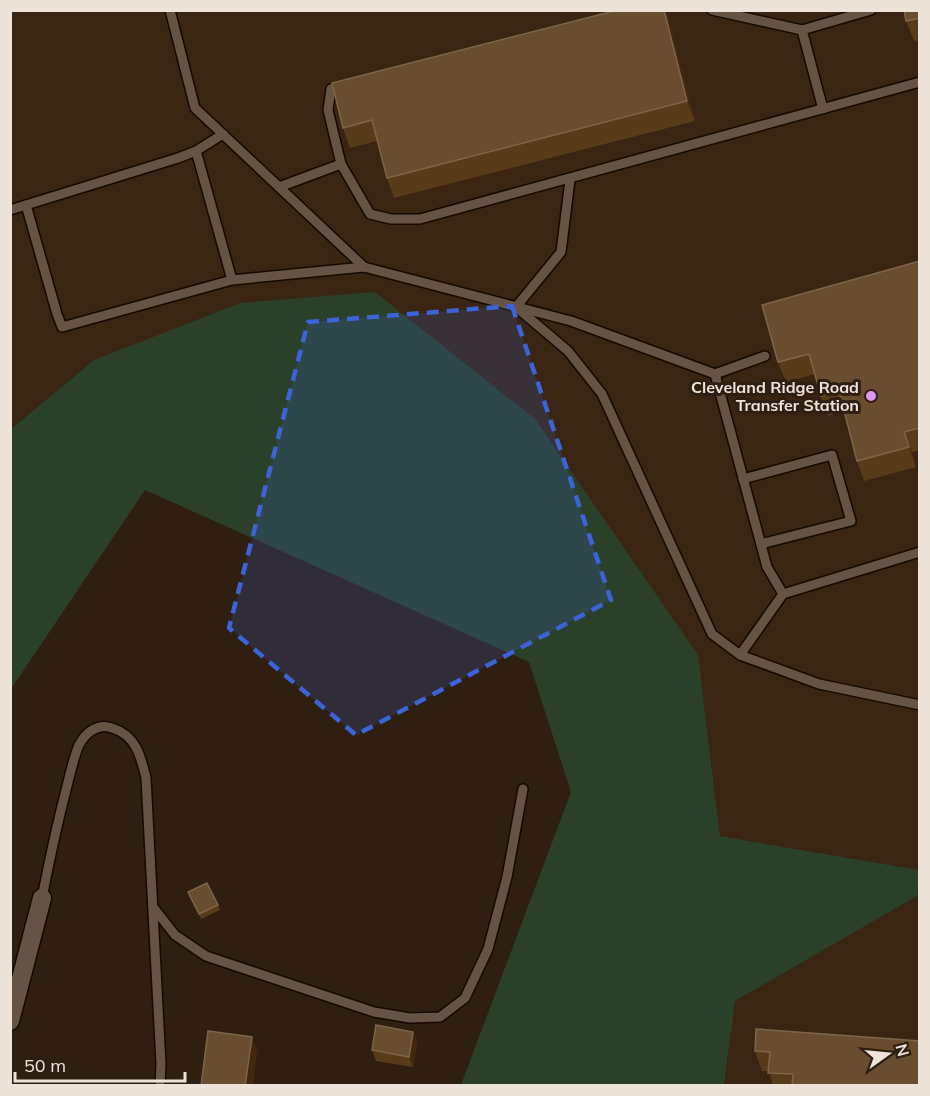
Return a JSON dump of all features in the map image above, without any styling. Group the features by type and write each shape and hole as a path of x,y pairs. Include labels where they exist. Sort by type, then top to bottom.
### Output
{"street":[{"path":"10,1021 42,898"}],"lane":[{"path":"170,10 195,108 364,267"},
{"path":"712,10 802,30 872,10"},
{"path":"802,30 823,109"},
{"path":"354,84 331,89 328,110 341,164 370,214 391,219 420,219 570,180 920,82"},
{"path":"10,210 178,159 223,134"},
{"path":"196,151 232,280"},
{"path":"279,187 341,164"},
{"path":"516,307 561,252 570,180"},
{"path":"26,205 62,327 232,280 364,267 571,321 715,374 765,356"},
{"path":"516,307 568,351 602,393 712,634 740,655 819,684 920,705"},
{"path":"715,374 767,567 783,594"},
{"path":"743,479 832,455 851,521 761,544"},
{"path":"740,655 783,594 920,552"},
{"path":"42,898 62,807 80,744 98,726 110,727 123,732 139,751 146,778 148,859 153,907 161,1064 160,1086"},
{"path":"153,907 175,935 206,956 374,1012 410,1018 440,1017 465,999 488,949 507,877 523,789"}],"highlighted area":[{"path":"512,306 611,600 356,735 229,628 308,322"}],"shaded area":[{"path":"11,11 919,11 919,870 720,836 698,655 94,360 11,429"},
{"path":"919,895 919,1085 724,1086 735,1001"}],"green space":[{"path":"375,292 535,419 698,655 720,836 919,870 919,895 735,1001 724,1085 461,1085 571,792 529,662 145,490 11,689 11,429 94,360 240,303"}],"building":[{"path":"618,10 664,10 687,101 387,178 372,120 343,128 332,83"},
{"path":"904,10 920,10 920,18 906,21"},
{"name":"Cleveland Ridge Road Transfer Station","path":"920,261 920,428 904,432 909,447 857,461 839,391 821,396 809,354 778,362 762,305"},
{"path":"207,883 218,905 199,914 188,892"},
{"path":"376,1025 413,1032 409,1057 372,1050"},
{"path":"756,1029 920,1041 920,1086 792,1086 793,1074 768,1073 770,1052 755,1051"},
{"path":"208,1031 252,1037 245,1086 201,1086"}],"place":[{"name":"Cleveland Ridge Road Transfer Station","path":"871,396"}]}
